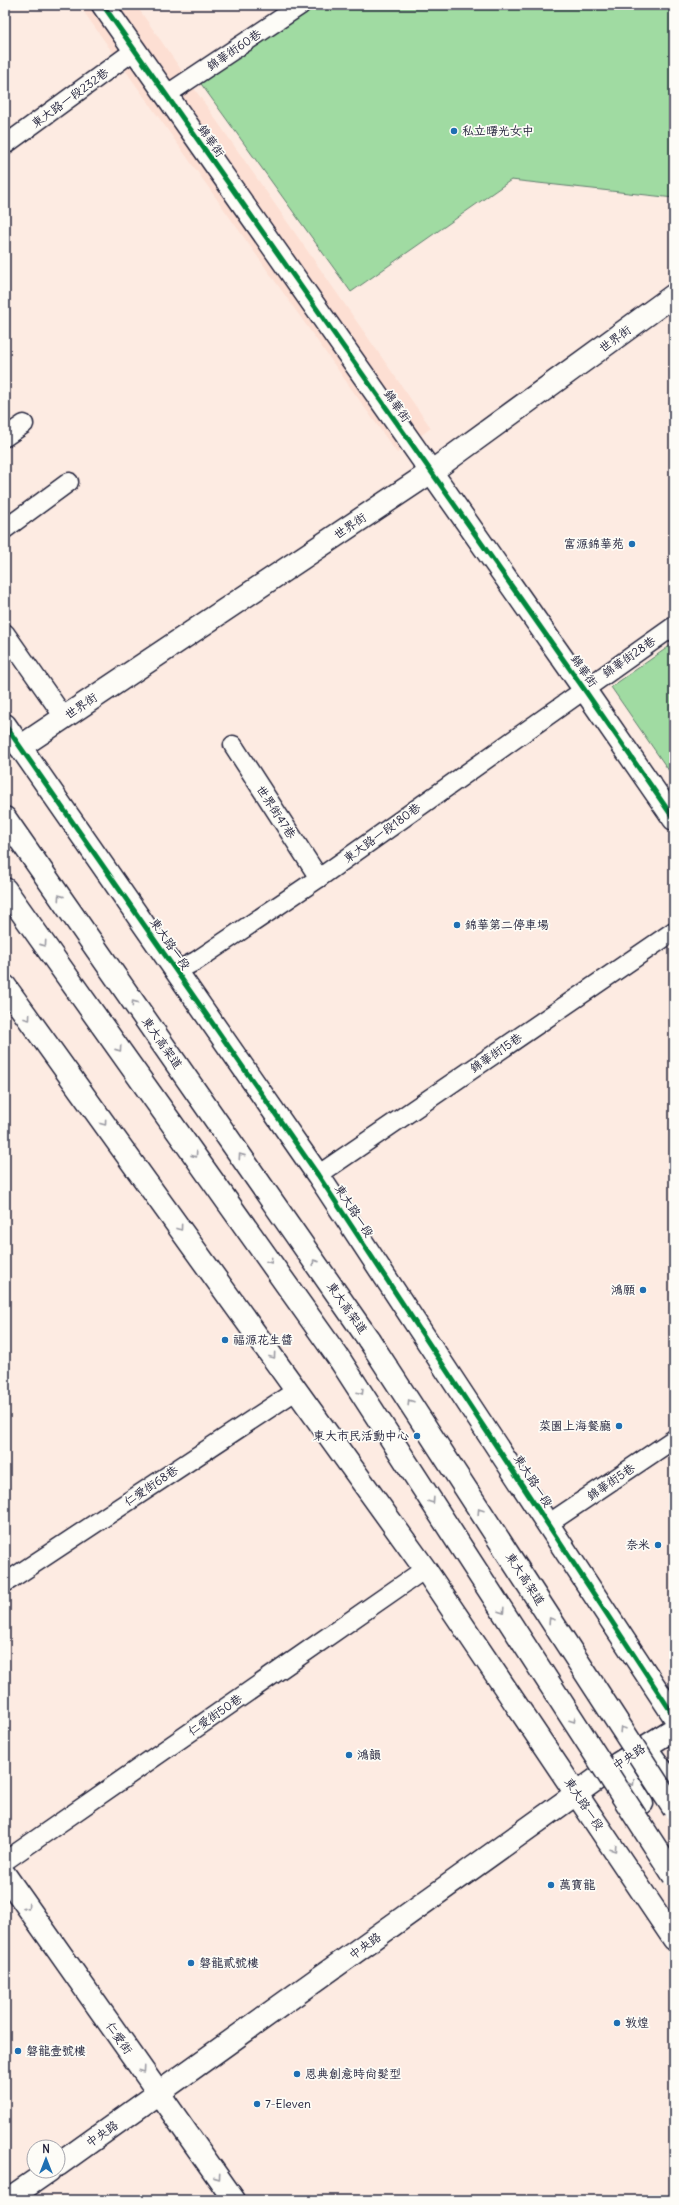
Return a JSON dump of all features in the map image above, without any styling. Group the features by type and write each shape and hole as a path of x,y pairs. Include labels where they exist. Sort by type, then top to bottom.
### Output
{"street":[{"name":"錦華街","path":"103,5 674,819"},
{"name":"世界街","path":"20,746 431,472 674,295"},
{"name":"東大路一段","path":"5,725 318,1175 674,1716"},
{"name":"東大高架道","path":"5,818 369,1340 674,1809"},
{"path":"5,889 340,1360 674,1876"},
{"name":"東大路一段","path":"5,986 425,1569 674,1939"},
{"name":"中央路","path":"66,2158 159,2094 619,1763 674,1729"},
{"name":"仁愛街","path":"5,1875 234,2200"},
{"path":"7,2200 37,2179"}],"lane":[{"name":"錦華街60巷","path":"166,95 301,5"},
{"name":"東大路一段232巷","path":"5,145 135,50"},
{"path":"5,437 24,424"},
{"path":"5,528 69,482"},
{"name":"錦華街28巷","path":"584,689 674,626"},
{"path":"5,633 64,717"},
{"name":"東大路一段180巷","path":"176,971 196,961 319,878 584,689"},
{"name":"世界街47巷","path":"233,746 319,878"},
{"name":"錦華街15巷","path":"318,1175 674,931"},
{"name":"仁愛街68巷","path":"5,1583 297,1390"},
{"name":"錦華街5巷","path":"548,1524 674,1439"},
{"name":"仁愛街50巷","path":"5,1861 425,1569"},
{"path":"646,1745 674,1783"},
{"path":"619,1763 644,1804"}],"shaded area":[{"path":"79,5 136,5 431,428 397,453"}],"green space":[{"name":"私立曙光女中","path":"313,5 674,5 674,198 511,180 351,292 199,81"},
{"path":"674,643 674,778 611,687"}],"cycle path":[{"path":"103,5 674,819"},
{"path":"5,725 318,1175 674,1716"}],"place":[{"name":"私立曙光女中","path":"454,131"},
{"name":"富源錦華苑","path":"632,544"},
{"name":"錦華第二停車場","path":"457,925"},
{"name":"鴻願","path":"643,1290"},
{"name":"福源花生醬","path":"225,1340"},
{"name":"菜園上海餐廳","path":"619,1426"},
{"name":"東大市民活動中心","path":"417,1436"},
{"name":"奈米","path":"658,1545"},
{"name":"鴻韻","path":"349,1755"},
{"name":"萬寶龍","path":"551,1885"},
{"name":"磐龍貳號樓","path":"191,1963"},
{"name":"敦煌","path":"617,2023"},
{"name":"磐龍壹號樓","path":"18,2051"},
{"name":"恩典創意時尚髮型","path":"297,2074"},
{"name":"7-Eleven","path":"257,2104"}]}
